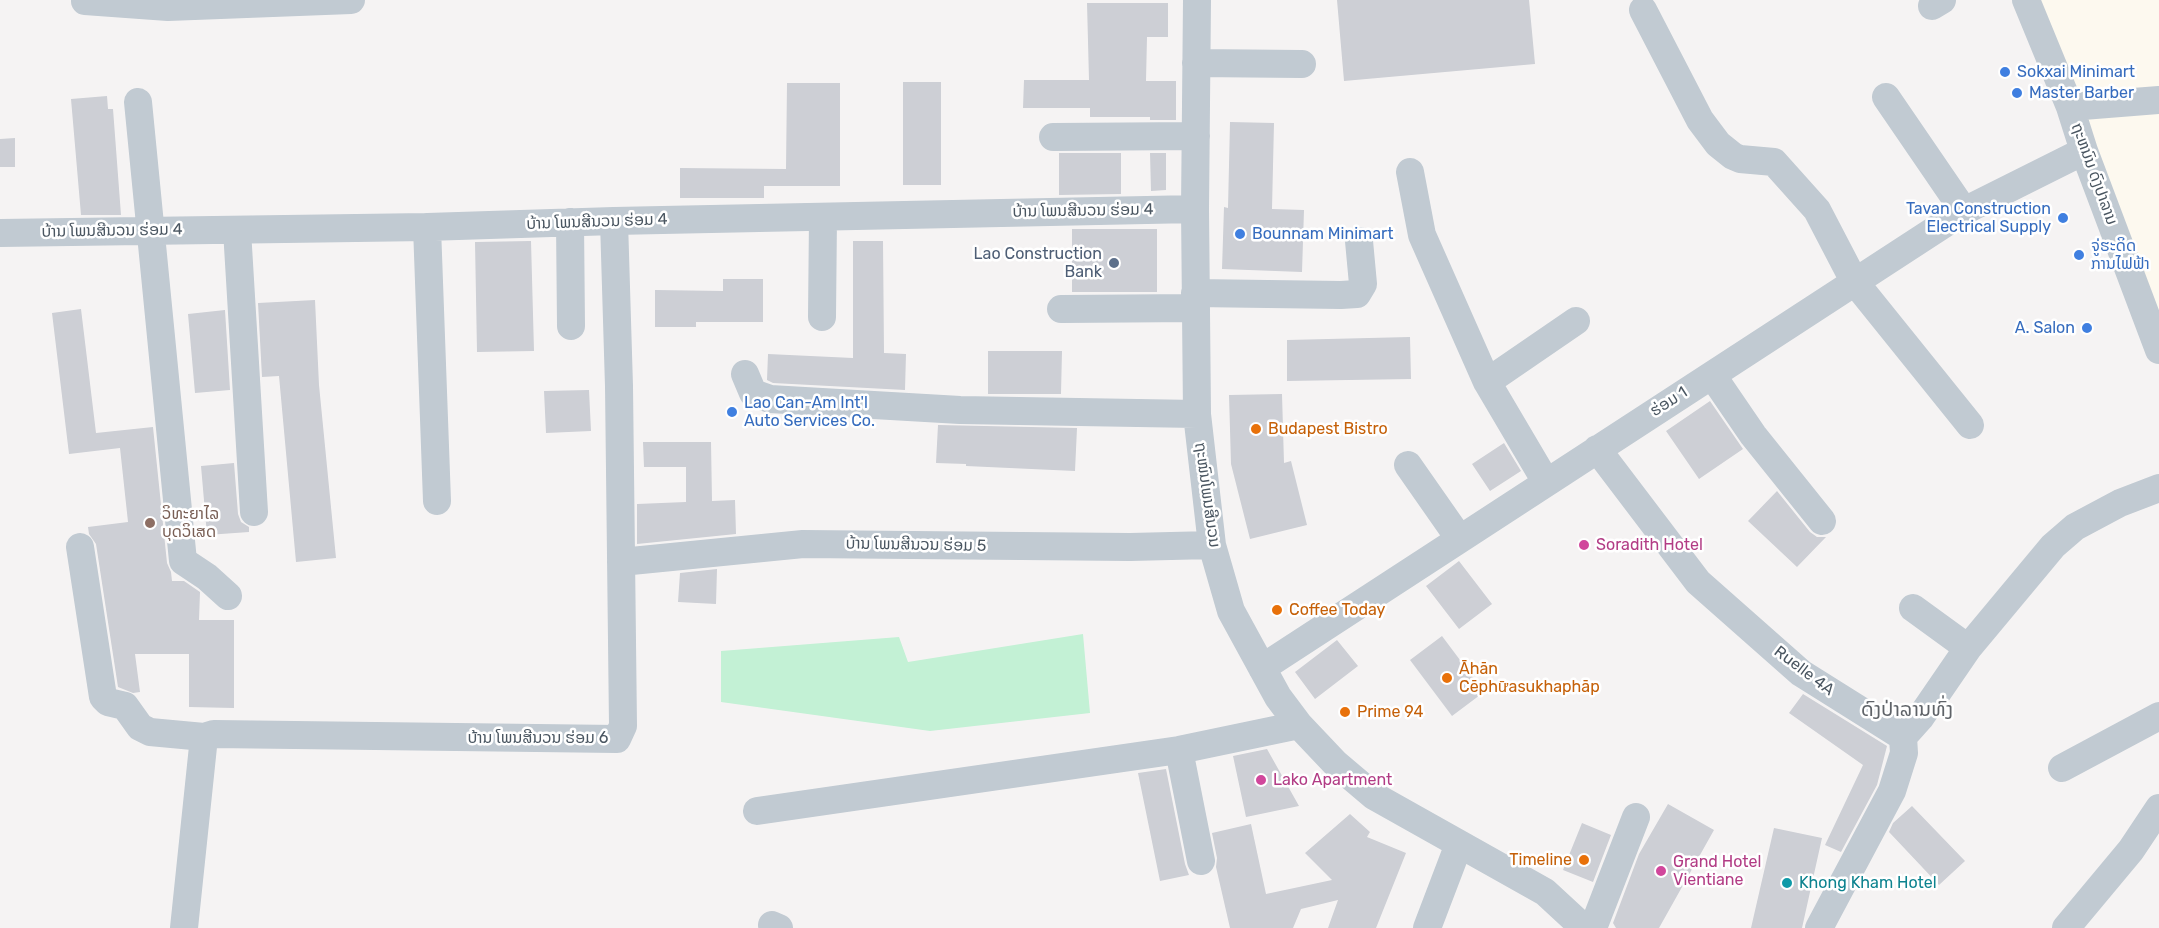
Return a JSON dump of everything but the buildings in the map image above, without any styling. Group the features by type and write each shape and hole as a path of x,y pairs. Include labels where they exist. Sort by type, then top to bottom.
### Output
{"street":[{"path":"85,1 168,7 351,0"},
{"name":"ຖະໜົນໂພນສີນວນ","path":"1197,0 1195,209 1197,414 1212,545 1231,611 1278,697 1299,725 1335,763 1374,796 1545,892 1584,928"},
{"name":"ຖະຫນົນ ດົງປາລານ","path":"2026,0 2070,107 2084,151 2156,333"},
{"path":"1643,10 1700,120 1718,144 1732,156 1740,159 1774,162 1816,210 1854,281 1970,425"},
{"path":"1196,63 1302,64"},
{"path":"1886,97 1964,211"},
{"path":"2070,107 2159,100"},
{"path":"138,102 183,561 207,577 228,596"},
{"path":"1053,137 1196,136"},
{"name":"ຮ່ອມ 1","path":"1262,668 1964,211 2084,151"},
{"path":"1410,172 1422,235 1487,382 1546,482"},
{"name":"ບ້ານ ໂພນສີນວນ ຮ່ອມ 4","path":"0,233 427,227 1195,209"},
{"path":"822,317 823,216"},
{"name":"ບ້ານ ໂພນສີນວນ ຮ່ອມ 6","path":"204,737 214,734 617,739 623,726 614,221"},
{"path":"570,222 571,326"},
{"path":"427,227 436,501"},
{"path":"237,230 254,512"},
{"path":"1061,309 1195,300 1357,294 1362,284 1359,241"},
{"path":"1487,382 1576,321"},
{"path":"745,374 753,393 770,399 960,410 1197,414"},
{"path":"1712,375 1753,435 1822,521"},
{"name":"Ruelle 4A","path":"1597,449 1698,582 1801,673 1903,737"},
{"path":"1408,465 1459,538"},
{"path":"1819,928 1892,791 1904,753 1903,737 1920,718 1968,648 2053,546 2075,527 2121,503 2159,488"},
{"name":"ບ້ານ ໂພນສີນວນ ຮ່ອມ 5","path":"621,562 804,544 1130,547 1212,545"},
{"path":"80,547 103,698 108,702 125,706 140,727 150,732 204,737 184,928"},
{"path":"1914,608 1968,648"},
{"path":"2062,768 2159,716"},
{"path":"757,811 1179,750 1299,725"},
{"path":"1179,750 1202,861"},
{"path":"2066,928 2131,850 2159,808"},
{"path":"1593,928 1636,817"},
{"path":"1427,928 1459,844"}],"shaded area":[{"path":"2021,0 2159,0 2159,364 2074,138"}],"green space":[{"path":"1083,634 1090,713 930,731 721,702 721,651 899,637 908,662"}],"place":[{"name":"Sokxai Minimart","path":"2005,72"},
{"name":"Master Barber","path":"2017,93"},
{"name":"Tavan Construction Electrical Supply","path":"2063,218"},
{"name":"Bounnam Minimart","path":"1240,234"},
{"name":"ຈູ່ຮະດິດ ການໄຟຟ້າ","path":"2079,255"},
{"name":"Lao Construction Bank","path":"1114,263"},
{"name":"A. Salon","path":"2087,328"},
{"name":"Lao Can-Am Int'l Auto Services Co.","path":"732,412"},
{"name":"Budapest Bistro","path":"1256,429"},
{"name":"ວິທະຍາໄລ ບຸດວິເສດ","path":"150,523"},
{"name":"Soradith Hotel","path":"1584,545"},
{"name":"Coffee Today","path":"1277,610"},
{"name":"Āhān Cēphư̄asukhaphāp","path":"1447,678"},
{"name":"Prime 94","path":"1345,712"},
{"name":"Lako Apartment","path":"1261,780"},
{"name":"Timeline","path":"1584,860"},
{"name":"Grand Hotel Vientiane","path":"1661,871"},
{"name":"Khong Kham Hotel","path":"1787,883"}],"district":[{"name":"ດົງປ່າລານທົ່ງ","path":"1907,710"}]}
